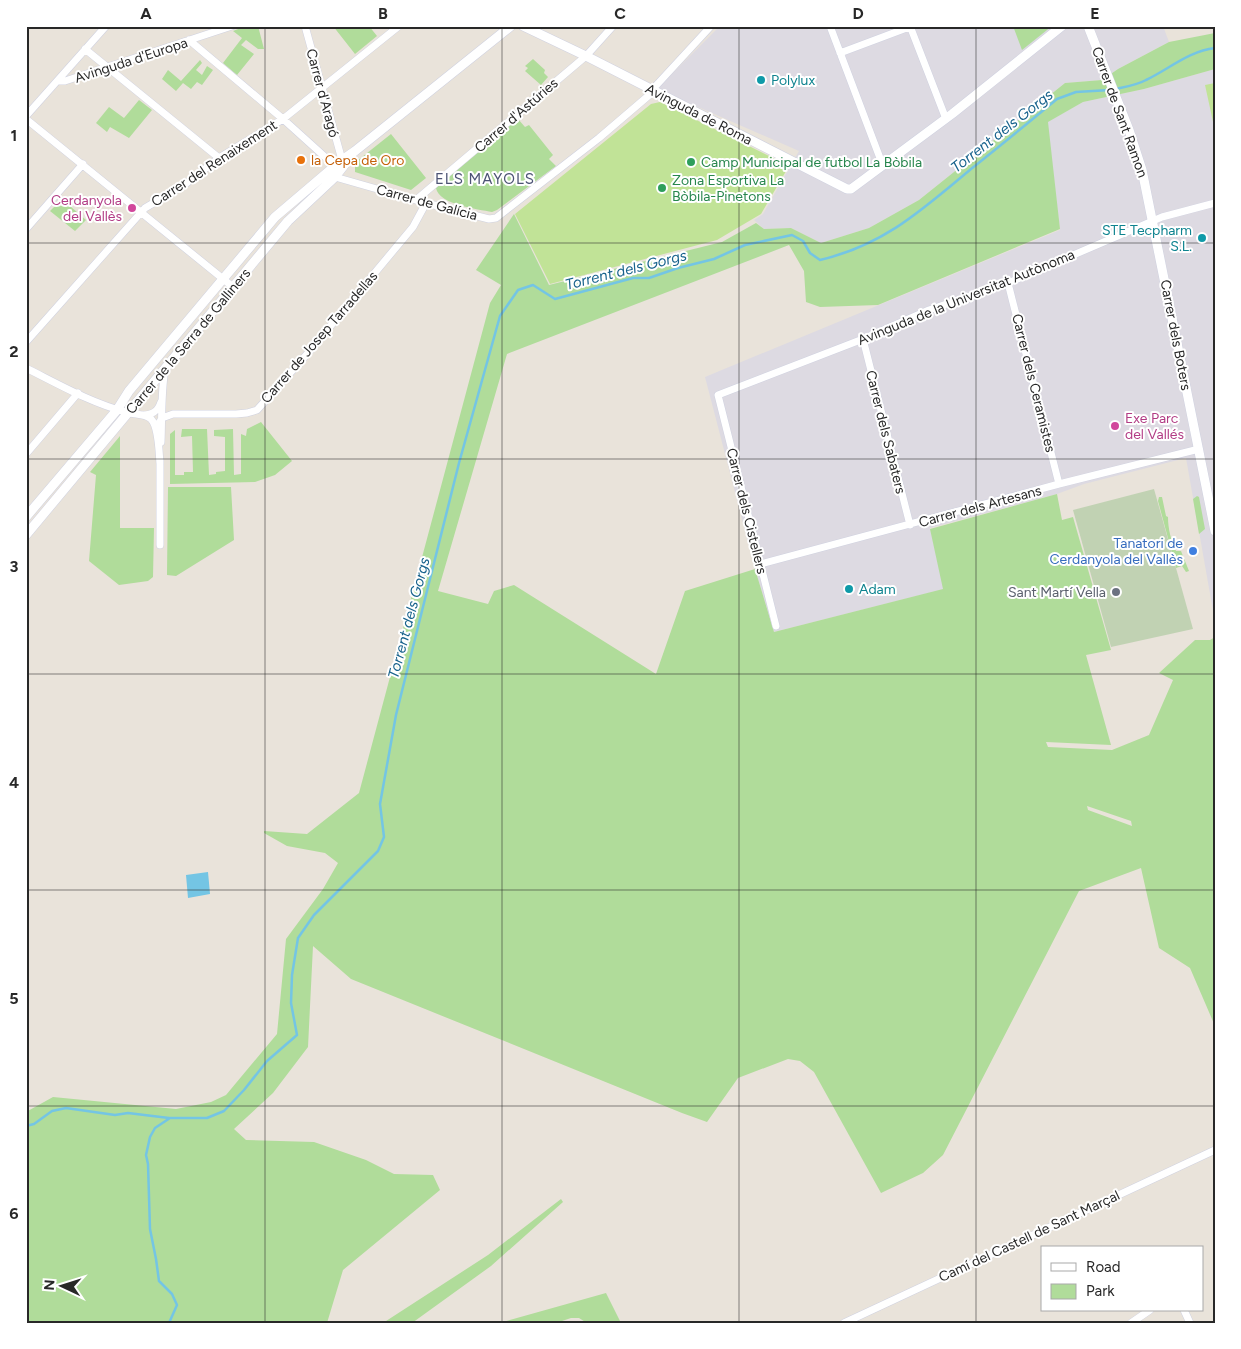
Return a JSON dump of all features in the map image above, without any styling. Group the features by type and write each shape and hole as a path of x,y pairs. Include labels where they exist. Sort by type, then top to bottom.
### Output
{"street":[{"path":"106,26 26,117 140,213 233,287"},
{"name":"Avinguda d'Europa","path":"58,81 65,81 232,26"},
{"name":"Carrer d'Aragó","path":"305,26 322,88 338,163"},
{"name":"Carrer del Renaixement","path":"26,342 145,208 184,185 219,158 283,119 399,26"},
{"name":"Carrer de la Serra de Galliners","path":"26,535 29,521 117,410 129,391 275,216 338,163 511,26"},
{"name":"Avinguda de Roma","path":"523,26 586,56 847,189 854,188 946,119 1062,26"},
{"name":"Carrer d'Astúries","path":"416,200 586,56 613,26"},
{"name":"Carrer de Galícia","path":"336,177 426,204 489,219 496,218 577,156 653,91 711,26"},
{"path":"830,26 883,166"},
{"name":"Carrer de Sant Ramon","path":"1088,26 1140,162 1149,199"},
{"path":"840,54 911,27 946,119"},
{"path":"189,40 338,163 332,174 336,177"},
{"path":"85,49 219,158"},
{"name":"Carrer de la Serra de Galliners","path":"29,521 129,413 288,221 336,177 355,151"},
{"path":"26,229 83,164"},
{"path":"301,195 307,197 308,203"},
{"name":"Carrer dels Boters","path":"1149,199 1215,531"},
{"name":"Avinguda de la Universitat Autònoma","path":"718,396 862,339 929,310 1008,283 1153,221 1215,203"},
{"name":"Carrer de Josep Tarradellas","path":"162,418 177,414 236,414 257,410 413,227 426,204"},
{"name":"Carrer dels Ceramistes","path":"1008,283 1059,484"},
{"name":"Carrer dels Sabaters","path":"862,339 910,525"},
{"path":"26,368 78,394 117,410 143,415 151,419 156,427 160,464"},
{"path":"160,544 161,402 165,368"},
{"path":"26,454 78,394"},
{"name":"Carrer dels Cistellers","path":"718,396 776,626"},
{"path":"161,402 166,410 177,414"},
{"path":"143,415 155,412 161,402"},
{"path":"156,427 162,418"},
{"name":"Carrer dels Artesans","path":"761,564 1059,484 1198,449"},
{"name":"Camí del Castell de Sant Marçal","path":"844,1323 1215,1150"},
{"path":"1131,1323 1147,1312"}],"shaded area":[{"path":"720,26 1163,26 1169,42 1118,69 1102,80 1065,83 919,200 869,228 821,243 791,228 764,229 754,220 763,214 799,151 657,89"},
{"path":"1215,69 1215,622 1186,458 1084,484 1057,494 930,528 944,589 774,632 755,569 705,377 1060,230 1047,122 1083,102 1144,89"}],"green space":[{"path":"246,26 258,26 264,49 258,49 246,40 241,45 254,54 237,75 223,63 242,38 233,31"},
{"path":"333,26 369,26 377,36 355,54"},
{"path":"1013,26 1052,26 1022,50"},
{"path":"1215,33 1215,69 1144,89 1083,102 1048,122 1060,229 878,305 820,307 806,302 804,271 789,245 507,354 438,591 488,604 494,591 514,585 656,674 685,591 755,569 774,632 943,589 930,529 1057,494 1062,520 1073,517 1111,650 1086,655 1111,745 1046,742 1048,747 1112,750 1149,735 1173,680 1159,673 1195,640 1210,640 1215,637 1215,1026 1190,968 1159,948 1141,868 1079,891 943,1155 923,1173 881,1193 814,1072 800,1061 788,1059 738,1078 707,1122 351,979 313,946 308,1047 273,1093 234,1129 246,1140 314,1142 366,1160 394,1174 433,1175 440,1190 343,1270 327,1323 26,1323 26,1112 53,1097 176,1109 211,1102 226,1095 277,1034 286,939 323,889 338,863 325,853 287,846 264,833 264,831 307,834 359,793 490,303 501,285 476,270 514,214 549,285 722,242 756,223 764,229 791,228 821,243 869,228 919,200 1065,83 1102,80 1118,69 1169,42","holes":["1087,806 1131,821 1132,826 1088,810"]},
{"path":"533,59 545,70 544,73 548,77 541,85 525,71 528,68 525,66"},
{"path":"200,60 202,63 196,70 202,75 207,66 213,70 202,85 197,82 191,89 183,83 176,91 162,79 168,70 181,81"},
{"path":"1215,83 1215,131 1205,85"},
{"path":"139,100 152,110 129,138 110,127 107,132 96,123 109,107 124,118"},
{"name":"Zona Esportiva La Bòbila-Pinetons","path":"660,102 789,166 761,214 717,240 550,284 515,214 651,104"},
{"path":"518,119 525,127 529,125 553,155 549,159 556,166 492,212 469,208 451,202 439,194 436,188 439,185"},
{"path":"391,134 426,178 411,190 355,172 357,161"},
{"path":"62,199 86,220 75,231 50,211"},
{"path":"261,422 292,461 275,475 255,482 170,484 170,434 175,430 175,475 193,472 192,436 181,437 182,429 207,429 209,475 225,471 225,437 214,436 214,430 233,429 234,475 241,474 241,434 246,436 247,429"},
{"path":"120,436 120,528 154,528 153,577 148,581 119,585 89,561 96,475 90,472"},
{"path":"168,487 231,487 234,540 176,576 167,575"},
{"path":"1154,489 1193,629 1111,647 1073,510"},
{"path":"1197,496 1199,497 1205,529 1199,534 1193,499"},
{"path":"1159,497 1162,497 1166,516 1168,517 1169,530 1174,547 1176,551 1181,551 1189,571 1186,572 1182,566 1176,568 1158,501"},
{"path":"561,1199 563,1202 491,1266 412,1323 383,1323 488,1255"},
{"path":"606,1293 621,1323 587,1323 579,1318 571,1318 556,1323 499,1323"}],"water":[{"path":"208,872 210,894 188,898 186,875"}],"waterway":[{"name":"Torrent dels Gorgs","path":"1116,89 1142,82 1196,53 1215,48"},
{"name":"Torrent dels Gorgs","path":"169,1323 177,1305 172,1294 159,1281 150,1229 148,1164 146,1155 150,1137 155,1128 170,1118 207,1118 224,1111 267,1061 297,1035 291,1003 292,975 298,938 314,915 378,851 384,837 380,804 396,715 459,463 500,316 518,290 533,285 555,299 633,278 649,278 714,259 745,245 792,235 803,241 810,253 820,260 843,253 883,235 919,212 1057,99 1076,92 1110,90"},
{"path":"26,1126 34,1124 52,1111 66,1108 115,1115 128,1113 169,1118"}],"place":[{"name":"Polylux","path":"761,80"},
{"name":"la Cepa de Oro","path":"301,160"},
{"name":"Camp Municipal de futbol La Bòbila","path":"691,162"},
{"name":"Zona Esportiva La Bòbila-Pinetons","path":"662,188"},
{"name":"Cerdanyola del Vallès","path":"132,208"},
{"name":"STE Tecpharm S.L.","path":"1202,238"},
{"name":"Exe Parc del Vallés","path":"1115,426"},
{"name":"Tanatori de Cerdanyola del Vallès","path":"1193,551"},
{"name":"Adam","path":"849,589"},
{"name":"Sant Martí Vella","path":"1116,592"}],"district":[{"name":"ELS MAYOLS","path":"485,179"}]}
